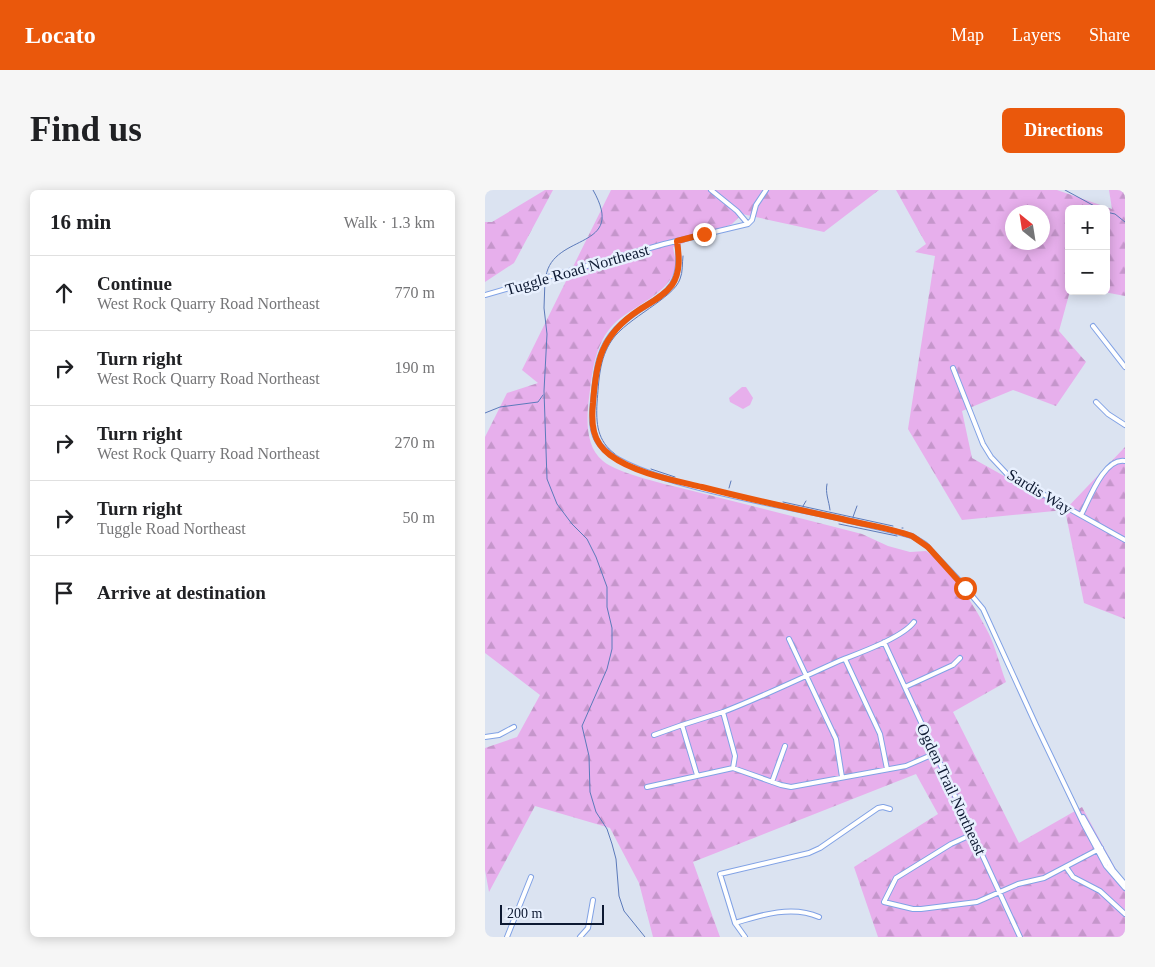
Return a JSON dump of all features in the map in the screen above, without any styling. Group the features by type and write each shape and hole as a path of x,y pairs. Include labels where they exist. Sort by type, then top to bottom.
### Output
{"street":[{"path":"711,190 737,211 748,224 752,220 756,204 766,190"},
{"name":"Tuggle Road Northeast","path":"485,295 677,241 748,224"},
{"path":"677,241 678,269 672,285 662,295 621,324 608,340 601,353 595,374 592,416 594,433 599,443 605,451 619,460 673,480 897,532 912,536 923,543 959,579 986,615 1039,733 1077,809 1109,871 1125,888"},
{"path":"1093,326 1125,366"},
{"name":"Sardis Way","path":"953,368 983,444 991,457 1007,474 1125,540"},
{"path":"1097,402 1108,414 1125,425"},
{"path":"1081,515 1103,474 1111,464 1121,460 1125,461"},
{"path":"654,734 757,699 909,630 914,622"},
{"path":"789,639 836,739 843,777"},
{"name":"Ogden Trail Northeast","path":"884,642 1020,937"},
{"path":"905,687 953,665 960,658"},
{"path":"845,659 880,734 887,769"},
{"path":"723,712 735,756 733,768"},
{"path":"682,725 697,776"},
{"path":"485,736 499,735 514,727"},
{"path":"772,782 785,746"},
{"path":"647,787 733,768 791,787 906,766 936,753"},
{"path":"745,937 735,923 720,874 805,854 820,848 878,808 890,809"},
{"path":"973,834 951,844 896,878 884,902 921,909 977,902 1018,884 1044,878 1099,849"},
{"path":"1099,849 1125,884"},
{"path":"1066,867 1073,877 1100,891 1125,914"},
{"path":"507,937 531,877"},
{"path":"580,937 588,928 593,900"},
{"path":"735,923 771,913 811,914 819,917"}],"green space":[{"path":"545,190 553,190 514,263 485,282 485,222 492,222"},
{"path":"611,190 879,190 824,232 742,214 732,224 673,247 676,266 666,285 617,321 600,344 593,371 588,408 589,437 592,446 603,461 632,475 862,534 888,546 910,552 926,551 936,559 962,589 977,611 991,640 1006,682 953,712 1019,843 1082,807 1119,875 1125,880 1125,937 878,937 854,867 938,814 916,774 693,862 720,937 653,937 639,883 610,828 535,806 489,892 485,870 485,748 517,737 540,695 485,653 485,437 507,393 538,383 522,370"},
{"path":"896,190 1057,190 1100,205 1065,205 1065,295 1069,295 1059,331 1086,362 1056,406 1013,390 962,411 972,458 1065,510 962,520 908,429 935,256 915,252 926,244"},
{"path":"1109,190 1125,190 1125,296 1110,293 1110,208 1112,209"},
{"path":"742,387 746,387 753,398 750,405 743,409 730,402 729,398"},
{"path":"1125,447 1125,619 1084,603 1065,510"}],"waterway":[{"path":"546,276 551,262 561,253 595,232 601,223 601,209 593,190"},
{"path":"1065,190 1093,205"},
{"path":"1110,213 1115,214 1125,222"},
{"path":"615,454 604,443 598,424 598,386 604,355 619,332 660,301 676,286 682,274 683,256"},
{"path":"545,280 544,308 547,334 544,391 547,479 557,504 572,524 587,539 596,557 607,587 607,607 612,628 612,649 607,669 582,726 589,756 590,792 596,812 607,829 612,844 616,859 619,896 624,911 645,937"},
{"path":"485,413 500,407 538,402 543,395"},
{"path":"651,469 675,477"},
{"path":"729,488 731,481"},
{"path":"827,484 830,510"},
{"path":"803,506 806,501"},
{"path":"783,502 893,526"},
{"path":"853,517 857,506"},
{"path":"839,524 897,536"}],"route":[{"path":"704,234 677,241 678,269 672,285 662,295 621,324 603,348 596,369 592,416 594,433 600,446 622,462 673,480 912,536 928,547 965,588"}]}
